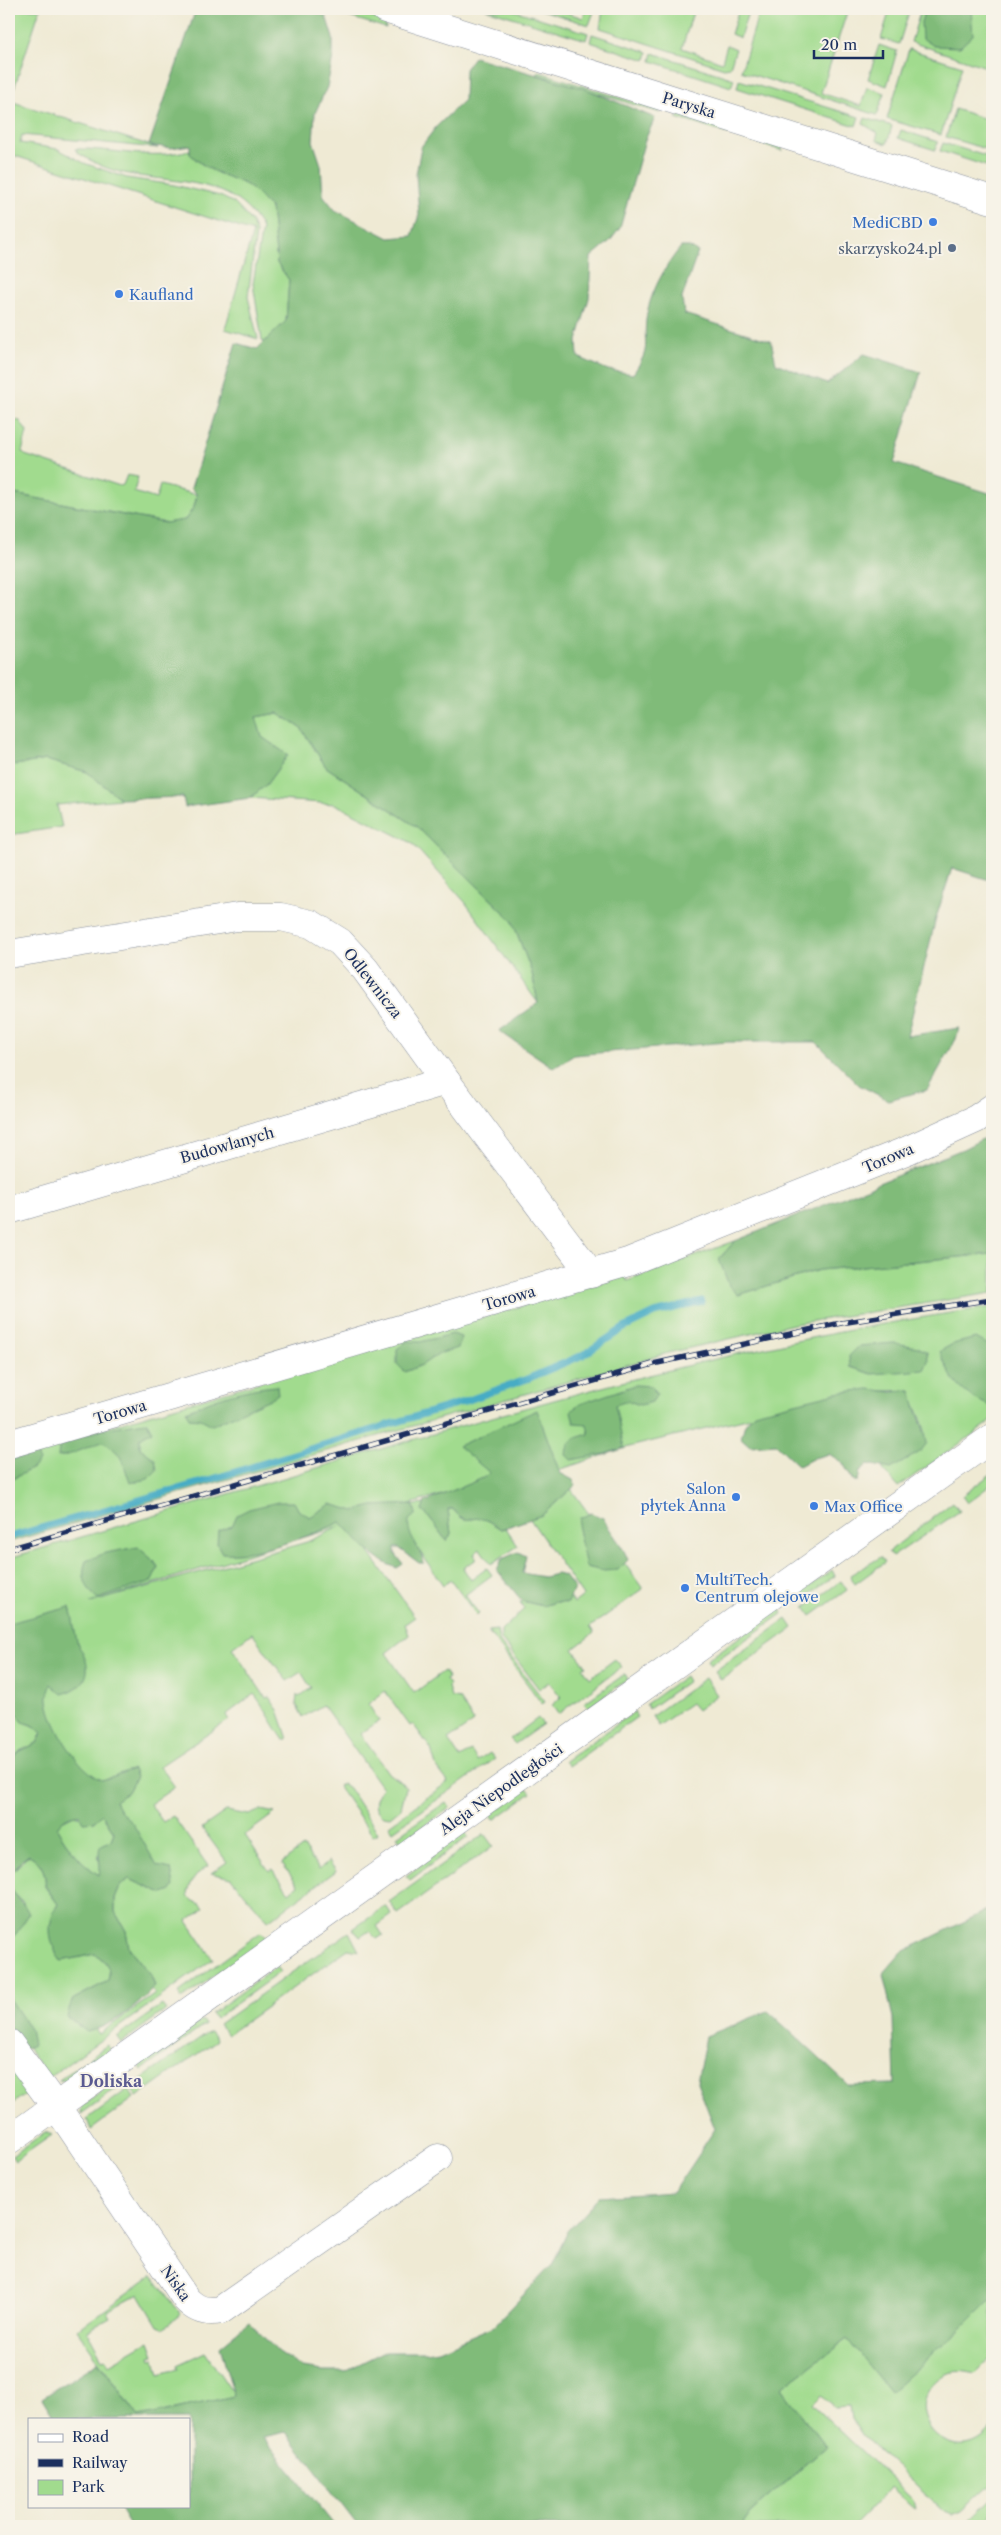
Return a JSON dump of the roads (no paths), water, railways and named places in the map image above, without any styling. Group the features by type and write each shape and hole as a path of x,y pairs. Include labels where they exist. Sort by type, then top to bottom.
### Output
{"street":[{"name":"Paryska","path":"385,9 992,200"},
{"name":"Odlewnicza","path":"9,954 237,917 281,917 311,924 340,942 365,969 446,1081 591,1274"},
{"name":"Budowlanych","path":"9,1210 446,1081"},
{"name":"Torowa","path":"9,1444 591,1274 654,1252 908,1150 976,1119 992,1108"},
{"name":"Aleja Niepodległości","path":"9,2140 992,1438"},
{"name":"Niska","path":"9,2043 186,2299 194,2307 212,2312 221,2310 438,2158"}],"waterway":[{"path":"9,1537 209,1480 466,1401 527,1379 583,1355 624,1328 655,1313 702,1301"}],"railway":[{"path":"9,1549 653,1364 841,1323 992,1299"}],"place":[{"name":"MediCBD","path":"933,222"},
{"name":"skarzysko24.pl","path":"952,248"},
{"name":"Kaufland","path":"119,294"},
{"name":"Salon płytek Anna","path":"736,1497"},
{"name":"Max Office","path":"814,1506"},
{"name":"MultiTech. Centrum olejowe","path":"685,1588"}],"district":[{"name":"Doliska","path":"111,2081"}]}
